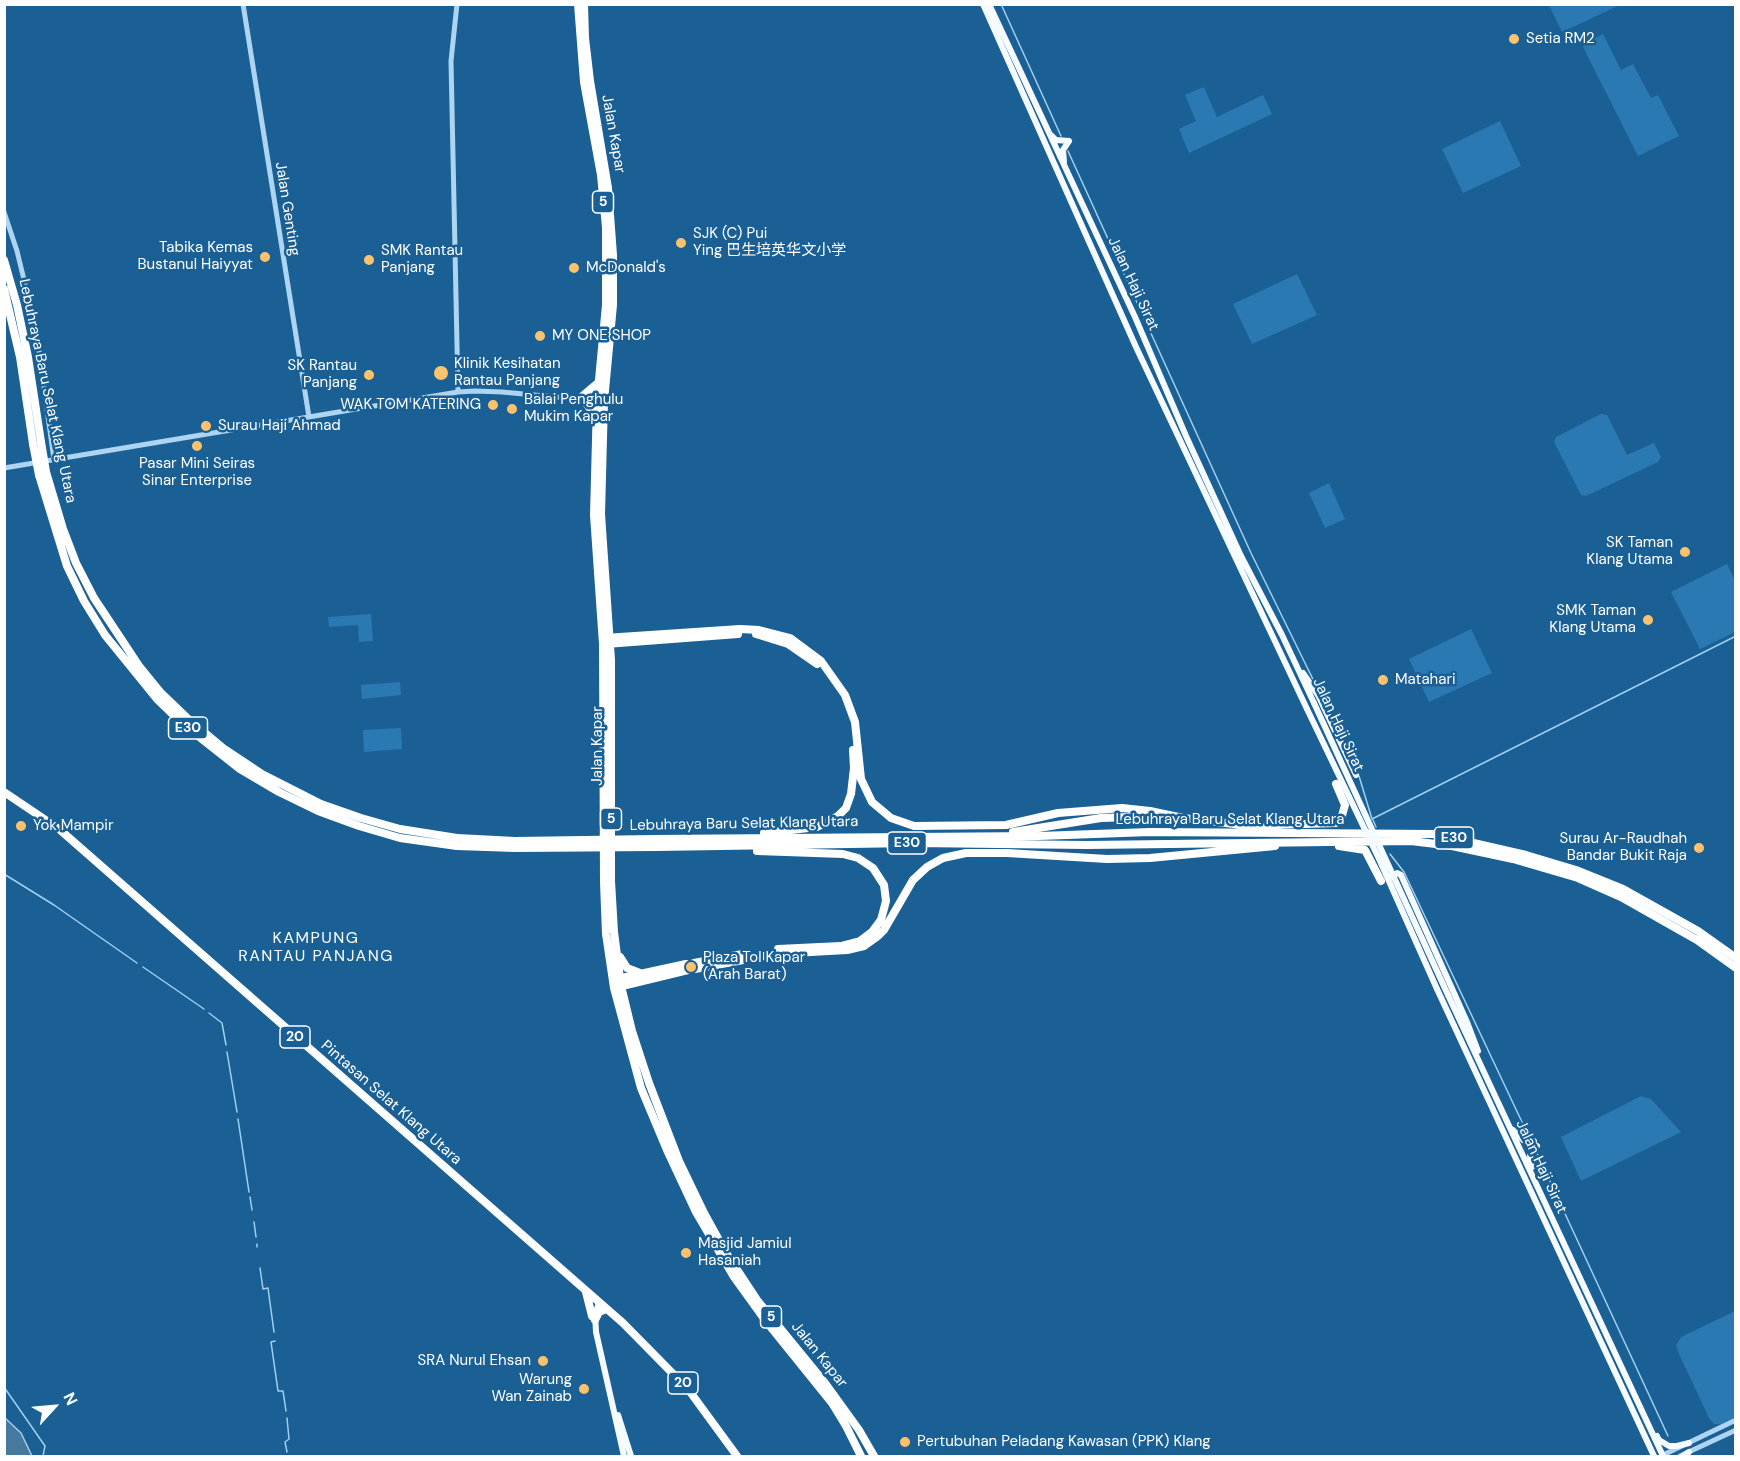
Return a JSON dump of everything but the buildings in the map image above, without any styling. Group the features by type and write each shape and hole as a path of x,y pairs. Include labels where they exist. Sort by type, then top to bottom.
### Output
{"highway":[{"name":"Jalan Kapar","path":"578,4 584,82 601,176 606,227 606,305 599,382 601,401 600,514 607,614 604,882 606,934 641,1088 696,1212 734,1277 765,1320 832,1403 861,1456"},
{"name":"Jalan Kapar","path":"584,4 585,38 608,188 613,255 613,305 601,401 596,421 594,515 606,641 611,660 611,881 617,983 668,1136 708,1221 757,1300 825,1383 859,1430 874,1456"},
{"name":"Lebuhraya Baru Selat Klang Utara","path":"4,260 17,305 28,357 37,443"},
{"name":"Lebuhraya Baru Selat Klang Utara","path":"4,289 43,473 67,566 84,601 105,635 157,699 183,724 240,769 308,807 400,838 514,848 656,843 742,837 1039,836 1150,832 1411,841 1452,846 1513,859 1578,878 1621,897 1697,940 1736,968"},
{"path":"596,421 586,404 579,399 599,382"},
{"path":"607,614 625,639"},
{"path":"606,641 698,631 759,630 790,638 804,647 830,671 845,695 855,722 859,768 866,791 881,811 902,823 914,826 1006,825 1058,813 1122,808 1150,810 1175,816 1253,826 1365,850 1381,881"},
{"path":"611,660 625,639 757,634 788,644 800,651 818,664 835,686 846,709 852,738 853,783 846,808 838,816 817,827 742,837"},
{"path":"1253,826 1336,823 1341,819 1345,805 1336,784"},
{"name":"Pintasan Selat Klang Utara","path":"4,792 59,829 643,1342 707,1412 737,1456"},
{"path":"1000,835 1084,820 1123,816 1175,816"},
{"name":"Lebuhraya Baru Selat Klang Utara","path":"656,843 700,847 914,843 1087,845 1434,834 1526,855 1576,870 1623,889 1698,931 1736,958"},
{"path":"691,966 767,955 847,950 864,945 884,930 913,880 927,867 943,858 966,854 997,853 1107,859 1150,858 1235,851 1311,838"},
{"path":"617,983 769,950 841,946 860,941 872,932 881,920 886,901 884,885 873,868 858,858 843,854 700,847"},
{"path":"615,944 622,963 644,977"},
{"path":"628,1017 630,991 644,977"},
{"path":"585,1291 593,1318 606,1309"}],"main road":[{"name":"Jalan Haji Sirat","path":"983,4 1136,347 1380,861 1511,1151 1598,1332 1618,1381 1647,1441 1652,1444 1660,1456"},
{"name":"Jalan Haji Sirat","path":"989,4 1143,334 1240,556 1296,663 1491,1090 1618,1360 1660,1456"},
{"path":"1034,102 1052,136 1060,141 1069,141 1063,150 1063,156 1074,188"},
{"path":"1102,272 1114,292 1119,291 1112,266"},
{"path":"1136,347 1128,324 1130,317 1143,334"},
{"path":"1296,663 1318,695 1356,775"},
{"path":"1381,881 1397,873 1401,875 1467,1022 1491,1090"},
{"path":"1506,1119 1517,1135 1532,1145 1530,1161 1548,1211"},
{"path":"598,1302 593,1318 624,1456"},
{"path":"1618,1360 1659,1440 1669,1446 1689,1443"},
{"path":"606,1377 631,1456"},
{"path":"1681,1456 1689,1452"}],"street":[{"name":"Jalan Genting","path":"243,4 309,417"},
{"path":"457,4 451,61 458,392"},
{"path":"4,212 17,251 36,329 54,460"},
{"path":"4,468 458,392 502,392 601,401"},
{"path":"1660,1456 1736,1420"},
{"path":"1689,1452 1736,1430"}],"shaded area":[{"path":"1549,5 1620,5 1562,32"},
{"path":"1603,34 1621,70 1633,64 1651,98 1658,95 1679,136 1638,156 1583,47"},
{"path":"1204,87 1217,117 1263,95 1272,114 1189,153 1179,129 1196,121 1185,95"},
{"path":"1500,121 1521,166 1463,193 1442,149"},
{"path":"1297,274 1317,315 1252,344 1233,304"},
{"path":"1601,414 1607,415 1627,455 1654,443 1661,457 1658,462 1586,496 1581,495 1554,442 1556,437"},
{"path":"1329,483 1345,519 1325,528 1309,493"},
{"path":"1727,564 1735,581 1735,632 1700,649 1671,592"},
{"path":"371,614 373,641 359,642 358,625 329,627 328,617"},
{"path":"1471,629 1492,673 1429,702 1409,659"},
{"path":"400,682 401,695 362,699 361,685"},
{"path":"401,728 402,749 364,752 363,730"},
{"path":"1641,1096 1651,1099 1681,1132 1581,1181 1561,1137"},
{"path":"1735,1311 1735,1418 1722,1424 1714,1424 1709,1418 1676,1345 1681,1337"},
{"path":"5,1418 21,1433 32,1456 5,1456"}],"waterway":[{"path":"1001,4 1061,136"},
{"path":"1068,151 1251,553 1358,771"},
{"path":"1359,776 1372,819 1736,636"},
{"path":"1373,820 1376,827"},
{"path":"1390,854 1404,872 1530,1139"},
{"path":"4,874 54,905 137,963"},
{"path":"143,967 204,1009"},
{"path":"209,1013 222,1023 226,1045"},
{"path":"227,1052 237,1112"},
{"path":"238,1119 249,1192"},
{"path":"1536,1151 1668,1436"},
{"path":"250,1197 252,1210"},
{"path":"254,1222 256,1237"},
{"path":"260,1268 263,1289 268,1288 274,1332"},
{"path":"275,1341 271,1342 278,1391 283,1391 286,1411"},
{"path":"4,1387 45,1446 43,1456"},
{"path":"287,1418 289,1439 285,1442 287,1452"}],"place":[{"name":"Setia RM2","path":"1514,39"},
{"name":"SJK (C) Pui Ying 巴生培英华文小学","path":"681,243"},
{"name":"Tabika Kemas Bustanul Haiyyat","path":"265,257"},
{"name":"SMK Rantau Panjang","path":"369,260"},
{"name":"McDonald's","path":"574,268"},
{"name":"MY ONE SHOP","path":"540,336"},
{"name":"Klinik Kesihatan Rantau Panjang","path":"441,373"},
{"name":"SK Rantau Panjang","path":"369,375"},
{"name":"WAK TOM KATERING","path":"493,405"},
{"name":"Balai Penghulu Mukim Kapar","path":"512,409"},
{"name":"Surau Haji Ahmad","path":"206,426"},
{"name":"Pasar Mini Seiras Sinar Enterprise","path":"197,446"},
{"name":"SK Taman Klang Utama","path":"1685,552"},
{"name":"SMK Taman Klang Utama","path":"1648,620"},
{"name":"Matahari","path":"1383,680"},
{"name":"Yok Mampir","path":"21,826"},
{"name":"Surau Ar-Raudhah Bandar Bukit Raja","path":"1699,848"},
{"name":"Plaza Tol Kapar (Arah Barat)","path":"691,967"},
{"name":"Masjid Jamiul Hasaniah","path":"686,1253"},
{"name":"SRA Nurul Ehsan","path":"543,1361"},
{"name":"Warung Wan Zainab","path":"584,1389"},
{"name":"Pertubuhan Peladang Kawasan (PPK) Klang","path":"905,1442"}],"district":[{"name":"KAMPUNG RANTAU PANJANG","path":"316,948"}]}
